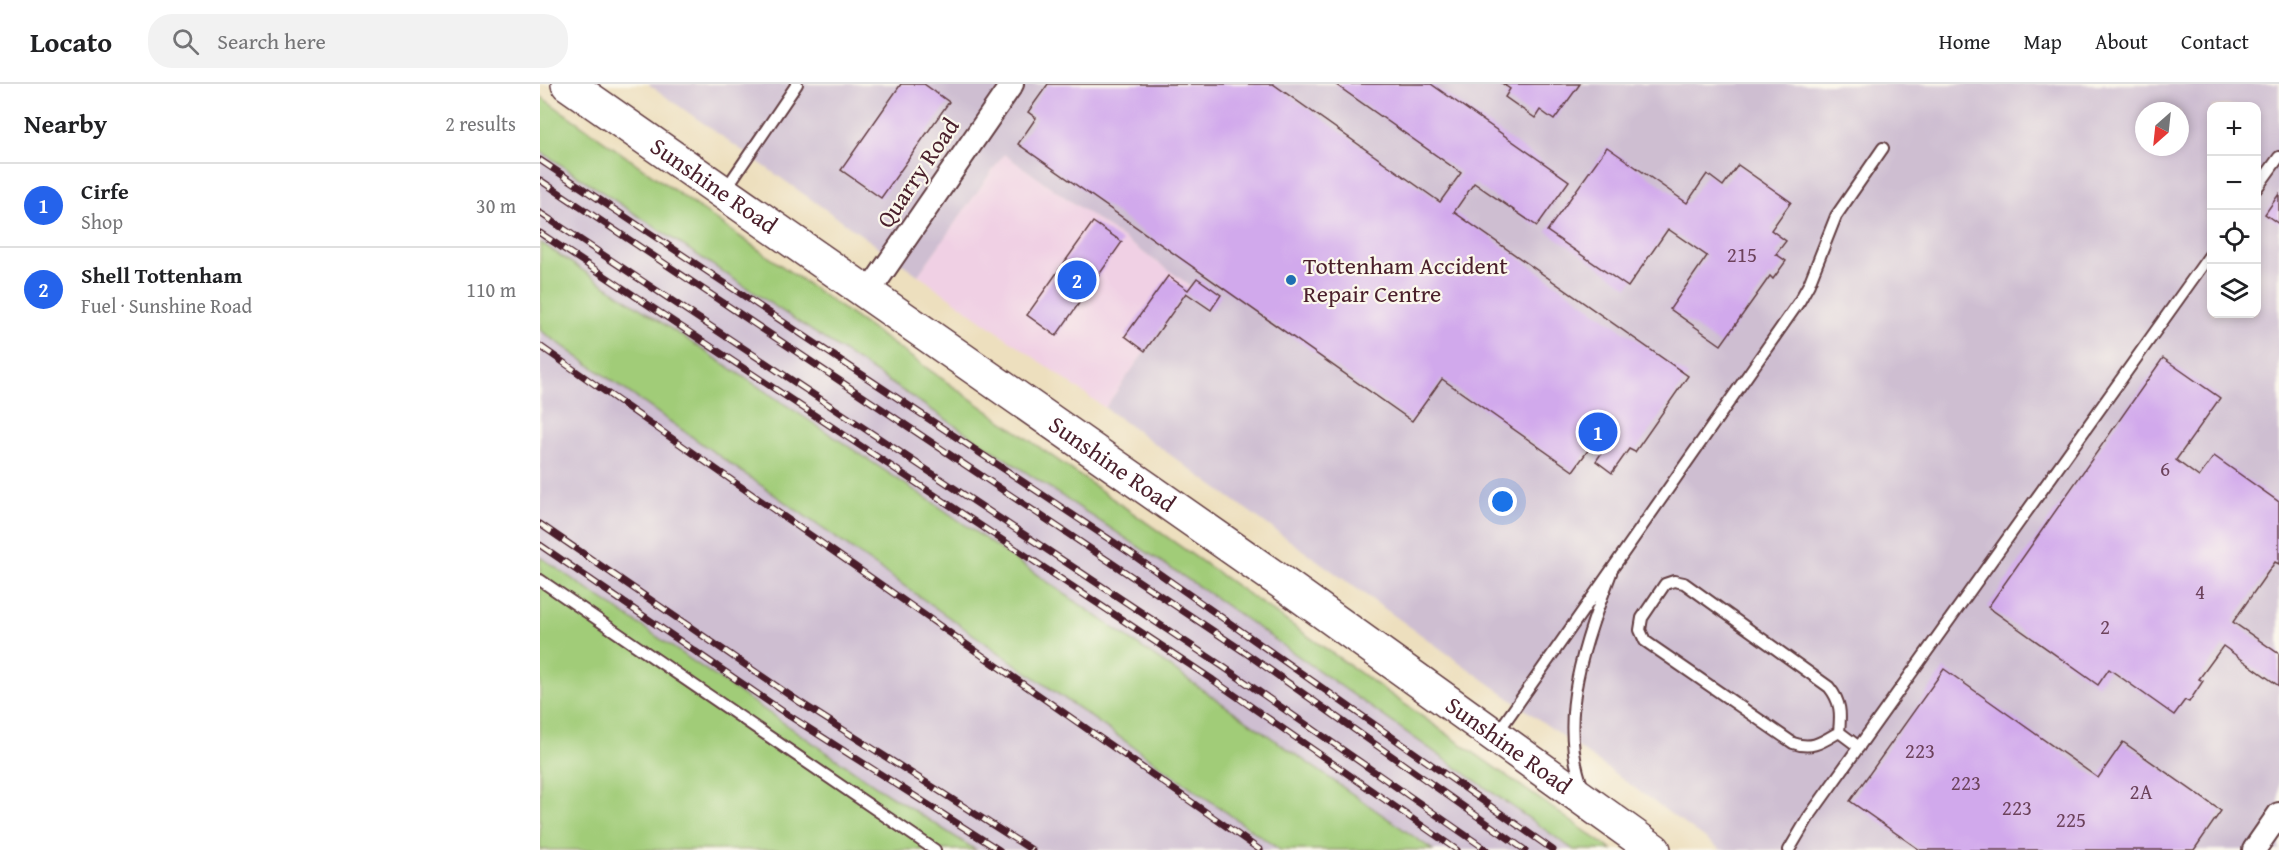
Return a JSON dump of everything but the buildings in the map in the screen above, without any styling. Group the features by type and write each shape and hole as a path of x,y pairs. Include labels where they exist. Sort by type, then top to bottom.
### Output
{"main road":[{"name":"Sunshine Road","path":"568,84 1284,584 1600,812 1658,850"}],"street":[{"name":"Quarry Road","path":"868,293 1012,84"},
{"path":"2254,850 2279,814"}],"lane":[{"path":"723,193 797,84"},
{"path":"1495,736 1618,556 1799,302 1809,284 1836,216 1883,148"},
{"path":"2261,182 2279,158"},
{"path":"1789,850 1859,747 2207,258"},
{"path":"1600,812 1586,793 1578,773 1572,723 1580,672 1598,607 1618,556"},
{"path":"540,580 934,850"},
{"path":"1674,581 1684,583 1829,687 1837,697 1841,711 1839,732 1819,745 1806,748 1793,742 1645,641 1640,630 1642,618 1665,584 1674,581"},
{"path":"1839,732 1859,747"}],"shaded area":[{"path":"648,84 2279,84 2279,850 1721,850 1105,408 1191,286 1004,154 918,275"},
{"path":"540,151 1204,590 1574,850 1433,850 931,501 540,242"},
{"path":"1004,154 1191,286 1105,408 918,275"},
{"path":"540,330 1280,850 976,850 882,790 540,557"}],"green space":[{"path":"540,96 1612,850 1574,850 1204,590 540,151"},
{"path":"540,242 931,501 1433,850 1280,850 540,330"},
{"path":"540,557 882,790 976,850 540,850"}],"railway":[{"path":"540,160 1130,553 1553,850"},
{"path":"540,180 1243,651 1525,850"},
{"path":"540,213 1222,666 1487,850"},
{"path":"540,233 1213,680 1457,850"},
{"path":"540,346 1260,850"},
{"path":"540,524 798,701 1032,850"},
{"path":"540,545 788,715 999,850"}],"place":[{"name":"Shell Tottenham","path":"1077,280"},
{"name":"Tottenham Accident Repair Centre","path":"1291,280"},
{"name":"Cirfe","path":"1598,432"}]}
